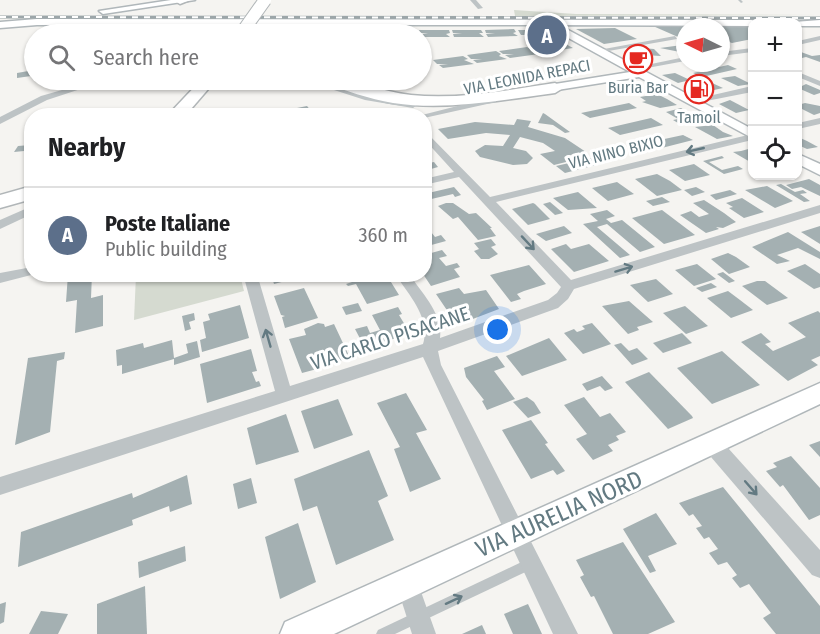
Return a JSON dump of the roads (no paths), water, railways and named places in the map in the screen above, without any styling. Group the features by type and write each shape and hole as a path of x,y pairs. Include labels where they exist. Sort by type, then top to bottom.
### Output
{"highway":[{"path":"251,24 265,0"},
{"path":"253,24 272,0"},
{"path":"361,90 378,95 415,100 470,99 555,88"},
{"path":"182,108 199,90"},
{"path":"194,108 211,90"},
{"path":"0,195 24,188"},
{"path":"0,202 24,194"}],"street":[{"path":"473,0 480,8"},
{"path":"10,13 90,12 183,1"},
{"path":"543,21 597,51 626,74 660,85"},
{"path":"136,24 748,22"},
{"path":"802,23 820,23"},
{"path":"0,25 24,25"},
{"path":"802,42 820,38"},
{"path":"597,51 672,39"},
{"path":"730,53 748,51"},
{"path":"626,74 676,61"},
{"path":"626,74 660,85 748,132"},
{"name":"VIA LEONIDA REPACI","path":"432,114 626,74"},
{"path":"802,79 820,84"},
{"path":"25,108 44,98 71,90"},
{"path":"344,90 388,102 436,105 479,103"},
{"path":"691,101 748,90"},
{"path":"0,121 24,108"},
{"path":"802,125 820,121"},
{"name":"VIA NINO BIXIO","path":"488,201 748,136"},
{"path":"432,141 568,286"},
{"path":"802,160 820,170"},
{"path":"432,180 462,173"},
{"name":"VIA CARLO PISACANE","path":"0,486 427,349 553,304 563,296 568,286 820,209"},
{"path":"0,225 24,213"},
{"path":"0,278 24,273"},
{"path":"252,282 284,394"},
{"path":"407,282 432,321 434,333 427,349 432,365 566,634"},
{"name":"VIA AURELIA NORD","path":"297,634 515,533 817,398"},
{"path":"712,444 820,567"},
{"path":"407,583 421,625"}],"lane":[{"path":"659,36 672,39"},
{"path":"382,634 421,625 531,563"}],"railway":[{"path":"0,17 820,18"}],"place":[{"name":"Poste Italiane","path":"547,35"},
{"name":"Buria Bar","path":"638,59"},
{"name":"Tamoil","path":"699,89"}]}
